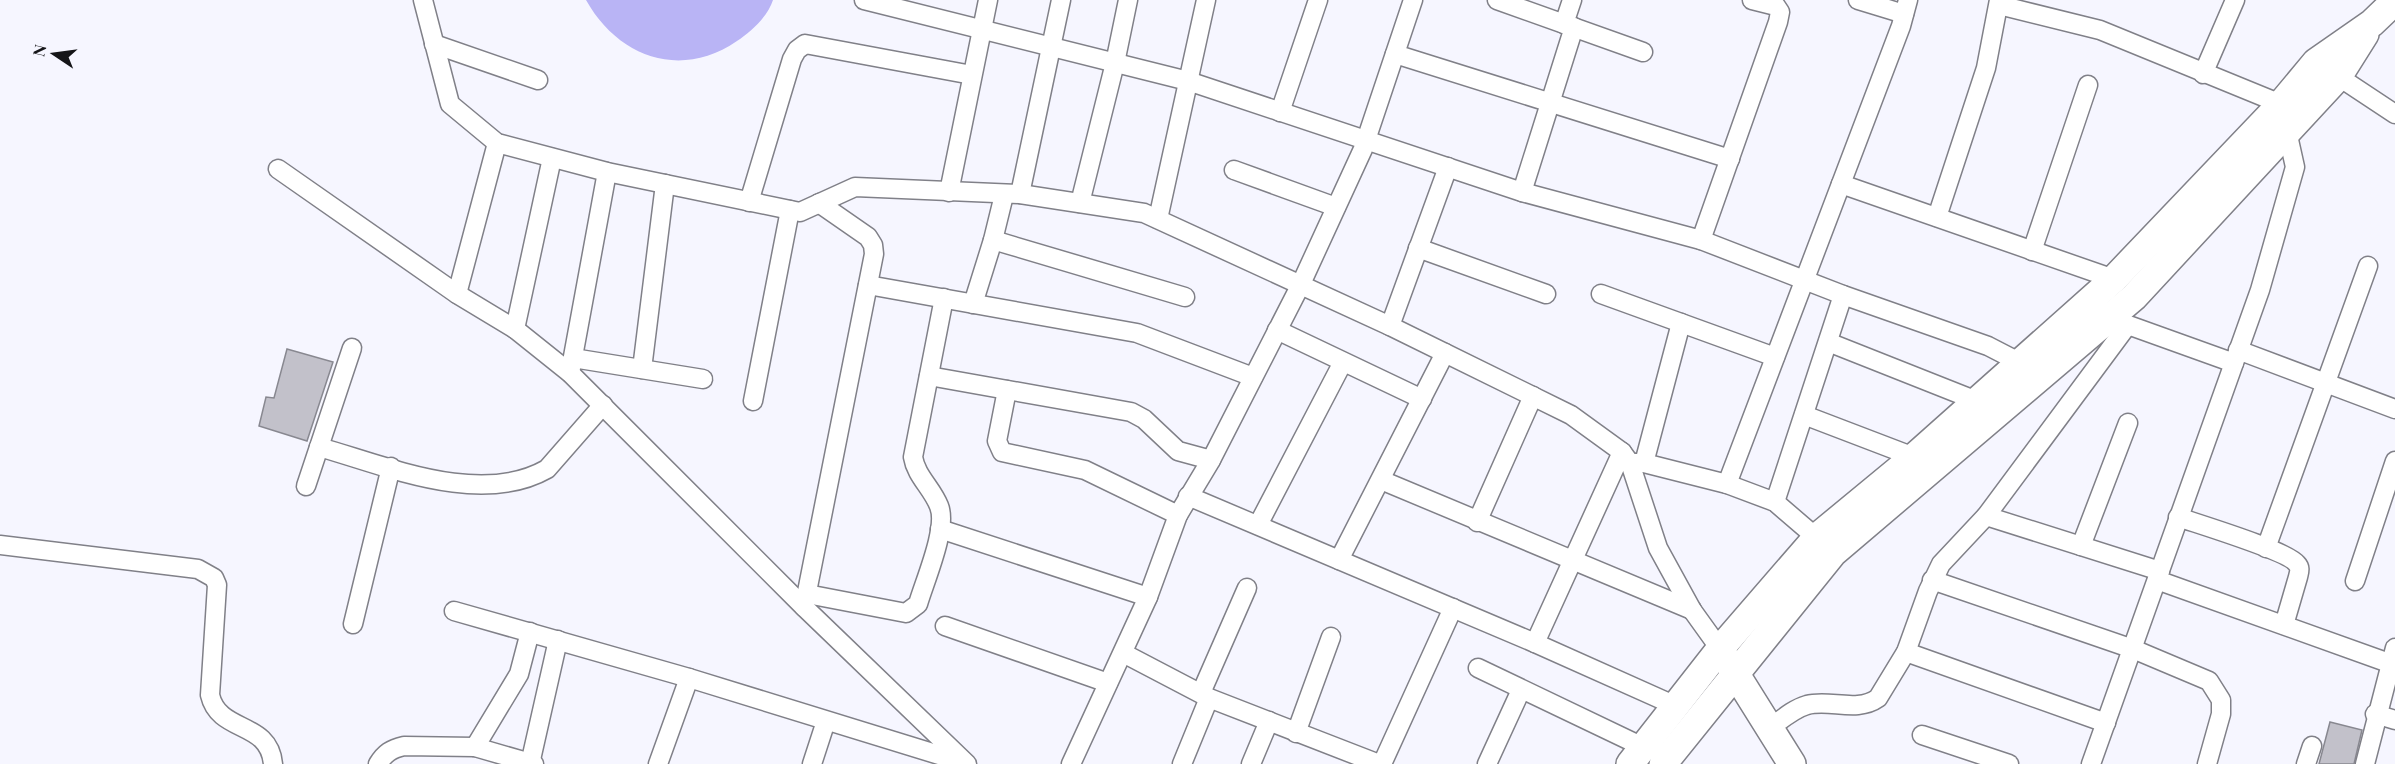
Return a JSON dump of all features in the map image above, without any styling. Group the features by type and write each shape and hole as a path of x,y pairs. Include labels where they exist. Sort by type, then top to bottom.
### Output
{"street":[{"path":"423,0 450,104 497,143 607,172 800,212 855,187 1012,194 1144,213 1390,326 1571,415 1632,459 1727,484 1775,502 1825,545"},
{"path":"864,0 1188,81 1522,192 1701,240 1843,295 1988,346 2020,363"},
{"path":"948,192 988,0"},
{"path":"973,304 993,240 1012,194 1061,0"},
{"path":"1080,203 1115,63 1128,0"},
{"path":"1158,219 1206,0"},
{"path":"1280,112 1318,0"},
{"path":"1071,764 1148,597 1178,515 1211,460 1300,286 1366,140 1413,0"},
{"path":"1497,0 1643,52"},
{"path":"1522,192 1550,103 1572,0"},
{"path":"1701,240 1780,12 1776,6 1752,0"},
{"path":"1727,484 1906,7 1858,0"},
{"path":"2203,74 2235,0"},
{"path":"1478,668 1521,690 1635,759 1720,649 1914,457 2114,279 2281,104 2316,62 2372,23 2395,1"},
{"path":"1937,217 1986,68 1999,2 2100,30 2281,104"},
{"path":"1770,728 1808,705 1856,705 1872,702 1884,691 1906,652 1932,580 1941,564 1986,516 2118,322 2151,280 2338,77 2372,23"},
{"path":"434,44 538,80"},
{"path":"749,202 792,59 797,50 805,44 972,75"},
{"path":"1395,54 1730,159"},
{"path":"2316,62 2395,114"},
{"path":"2032,251 2088,85"},
{"path":"2091,764 2260,290 2295,166 2281,104"},
{"path":"457,294 497,143"},
{"path":"515,329 552,158"},
{"path":"1390,326 1448,167"},
{"path":"278,169 457,294 572,365 603,405 806,600 967,764"},
{"path":"1234,170 1336,207"},
{"path":"572,365 607,172"},
{"path":"1841,183 2114,279"},
{"path":"642,369 665,184"},
{"path":"806,600 874,254 873,245 868,237 819,203"},
{"path":"753,401 790,210"},
{"path":"993,240 1185,297"},
{"path":"1418,248 1546,294"},
{"path":"2266,548 2324,382 2368,266"},
{"path":"868,285 1137,333 1178,346 1253,376"},
{"path":"1601,294 1775,357"},
{"path":"1775,502 1843,295"},
{"path":"806,600 906,613 918,604 940,529 940,509 915,467 913,457 944,298"},
{"path":"2082,308 2118,322 2324,382 2395,409"},
{"path":"1663,764 1736,675 1825,545 2118,322"},
{"path":"1535,643 1573,561 1632,459 1682,323"},
{"path":"1277,330 1422,399"},
{"path":"1828,342 1977,401"},
{"path":"306,486 352,348"},
{"path":"1340,560 1445,353"},
{"path":"1258,525 1343,362"},
{"path":"572,365 642,369 703,379"},
{"path":"929,376 1131,412 1144,419 1178,451 1211,460"},
{"path":"1007,390 997,441 1002,452 1084,470 1178,515"},
{"path":"1477,522 1533,396"},
{"path":"319,447 469,486 536,475 559,458 603,405"},
{"path":"1804,415 1914,457"},
{"path":"2081,546 2128,423"},
{"path":"1632,459 1658,548 1692,610 1720,649 1792,764"},
{"path":"2355,581 2395,461"},
{"path":"353,624 391,467"},
{"path":"1381,480 1692,610"},
{"path":"1188,496 1535,643 1676,706"},
{"path":"1986,516 2081,546 2284,625 2392,655 2375,714 2365,764"},
{"path":"2178,517 2292,559 2300,569 2284,625"},
{"path":"940,529 1148,597"},
{"path":"0,545 198,568 214,578 217,595 211,681 212,704 225,718 265,740 271,748 273,764"},
{"path":"1932,580 2133,649 2199,675 2215,688 2221,700 2221,714 2207,764"},
{"path":"1182,764 1205,695 1247,588"},
{"path":"1123,653 1205,695 1296,732 1341,758 1381,764 1453,608"},
{"path":"454,610 688,678 967,764"},
{"path":"945,626 1108,683"},
{"path":"475,747 515,680 530,632"},
{"path":"1296,732 1331,637"},
{"path":"378,764 393,748 404,746 475,747 531,764 558,640"},
{"path":"1906,652 2106,723"},
{"path":"657,764 688,678"},
{"path":"1487,764 1521,690"},
{"path":"2375,714 2395,720"},
{"path":"812,764 826,721"},
{"path":"1251,764 1269,721"},
{"path":"1922,735 2008,764"},
{"path":"2306,764 2312,746"}],"shaded area":[{"path":"586,0 773,0 758,23 737,41 715,53 694,59 673,60 652,57 615,36 599,20"}],"building":[{"path":"287,349 333,362 307,441 259,426 266,397 274,398"},
{"path":"2330,722 2362,730 2354,764 2319,764"}]}
